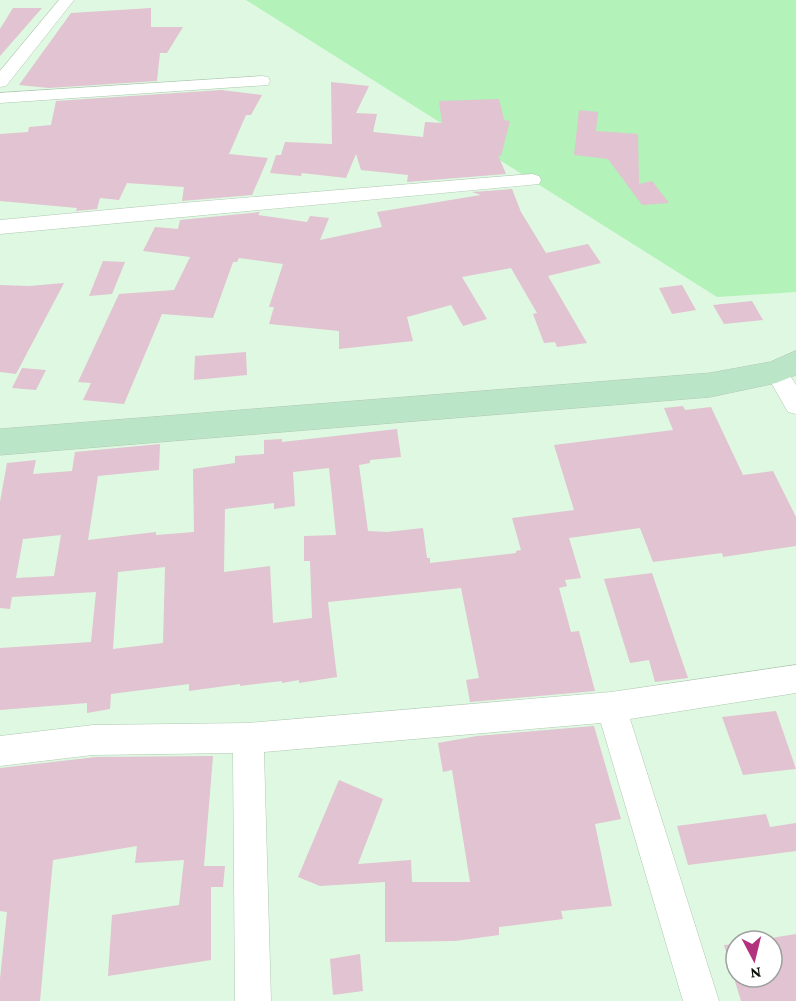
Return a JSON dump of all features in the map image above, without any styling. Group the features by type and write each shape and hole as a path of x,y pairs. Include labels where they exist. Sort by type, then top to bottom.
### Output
{"street":[{"path":"0,82 67,0"},
{"path":"0,98 262,81"},
{"path":"0,227 194,208 532,180"},
{"path":"0,442 303,420 710,385 786,367 796,405"},
{"path":"0,751 93,740 248,738 611,707 796,679"},
{"path":"611,707 701,1001"},
{"path":"248,738 253,1001"}],"green space":[{"path":"246,0 796,0 796,292 717,297"}],"building":[{"path":"13,8 42,8 0,56 0,29"},
{"path":"151,8 151,27 183,27 167,53 160,53 157,81 49,88 19,85 71,13"},
{"path":"331,82 369,86 356,113 377,114 373,132 423,137 425,122 442,123 439,101 499,99 504,120 510,121 501,156 498,155 506,174 407,182 408,175 361,170 356,154 346,178 302,173 301,176 270,173 276,155 281,155 285,142 332,144"},
{"path":"221,90 262,95 251,115 246,115 229,154 268,158 252,195 182,201 184,187 127,183 119,200 100,198 97,209 76,211 77,208 0,201 0,134 28,132 29,127 51,125 56,101"},
{"path":"579,110 598,112 596,131 638,134 639,184 652,181 669,203 642,205 608,159 574,155"},
{"path":"512,189 521,212 546,253 588,244 601,263 548,276 587,343 557,347 555,342 544,343 533,314 537,313 511,268 462,277 487,319 463,326 451,305 407,317 413,341 339,349 339,331 269,324 274,307 269,307 283,264 239,258 237,262 233,262 213,318 162,314 124,404 83,400 91,383 78,382 119,294 174,290 190,257 143,251 155,227 178,229 180,220 260,212 258,215 307,222 310,216 329,218 320,240 382,227 377,212 481,195 472,192"},
{"path":"103,261 125,262 112,294 89,296"},
{"path":"64,283 16,374 0,372 0,285 29,286"},
{"path":"682,285 696,310 672,314 659,288"},
{"path":"752,301 763,320 724,324 713,305"},
{"path":"246,352 247,375 194,380 195,356"},
{"path":"22,368 46,370 36,390 12,388"},
{"path":"683,406 685,410 711,407 743,475 773,471 796,517 796,546 723,557 722,553 653,562 640,528 569,538 581,578 565,580 567,586 559,588 571,632 579,631 595,691 470,702 466,680 479,678 461,588 328,602 337,677 299,683 299,680 240,686 240,684 189,691 189,684 111,694 110,709 87,713 87,703 0,710 0,648 91,642 96,592 12,597 10,609 0,608 0,502 7,463 36,460 33,474 72,471 75,452 160,444 159,470 98,476 88,540 156,532 156,535 194,532 193,469 235,463 235,456 264,454 264,440 282,439 282,442 397,429 401,457 370,460 370,463 359,465 368,531 387,532 423,528 427,558 430,558 430,563 516,553 521,550 512,518 574,510 554,445 673,430 664,408","holes":["329,468 336,535 304,536 304,561 310,561 312,618 273,623 270,566 224,572 225,509 274,503 274,509 295,506 293,472","61,535 54,576 16,578 23,539","165,567 163,643 113,649 118,572"]},
{"path":"652,573 688,678 655,682 649,660 630,663 604,579"},
{"path":"776,711 796,769 743,775 722,717"},
{"path":"594,726 621,819 595,824 612,906 561,911 563,919 499,927 499,935 455,941 385,942 385,882 320,886 298,877 339,780 383,799 358,864 411,860 412,882 470,882 452,770 443,772 438,743 477,736"},
{"path":"213,756 204,866 225,866 223,887 211,887 211,960 108,976 112,915 179,905 184,860 135,863 137,846 53,860 40,1001 0,1001 7,912 0,911 0,768 96,757"},
{"path":"766,814 770,827 796,823 796,851 688,865 677,826"},
{"path":"796,934 796,1001 741,1001 737,989 784,989 784,936"},
{"path":"360,954 363,991 333,995 330,959"}]}
